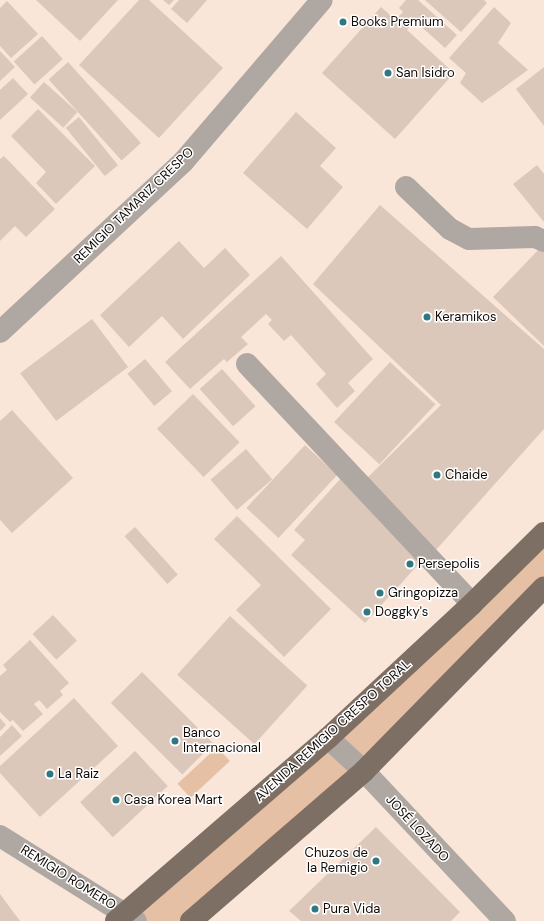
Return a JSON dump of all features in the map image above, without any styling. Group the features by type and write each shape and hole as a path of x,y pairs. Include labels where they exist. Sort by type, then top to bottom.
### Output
{"main road":[{"name":"AVENIDA REMIGIO CRESPO TORAL","path":"126,918 328,738 472,604 544,533"},
{"path":"190,921 364,771 544,587"}],"street":[{"name":"REMIGIO TAMARIZ CRESPO","path":"0,332 183,162 322,0"},
{"path":"406,187 450,229 469,239 535,237 544,241"},
{"path":"247,364 472,604"},
{"name":"JOSÉ LOZADO","path":"328,738 364,771 505,921"},
{"name":"REMIGIO ROMERO","path":"0,836 126,918"}],"shaded area":[{"path":"544,534 544,580 361,763 338,738"},
{"path":"331,746 353,766 182,921 145,921 133,914"},
{"path":"217,747 230,761 190,798 178,784"}],"building":[{"path":"36,0 118,0 80,41"},
{"path":"139,0 149,0 223,68 159,138 79,65"},
{"path":"163,0 174,0 169,5"},
{"path":"179,0 207,0 187,23 171,9"},
{"name":"San Isidro","path":"406,0 418,0 457,35 445,48 415,21 407,30 454,73 395,139 322,73 381,7 405,28 396,19 403,12 399,8"},
{"path":"425,0 484,0 487,3 461,32"},
{"path":"7,1 38,34 11,58 0,46 0,8"},
{"path":"494,7 511,23 498,43 528,70 482,103 460,83 466,73 449,58"},
{"path":"42,36 63,59 35,84 14,61"},
{"path":"0,51 15,67 0,81"},
{"path":"68,62 141,143 122,160 49,79"},
{"path":"544,67 544,126 516,89"},
{"path":"13,78 28,94 0,120 0,90"},
{"path":"44,82 77,112 63,128 30,98"},
{"path":"38,109 95,166 56,204 36,183 46,172 11,136"},
{"path":"296,112 336,148 320,166 343,187 307,229 243,173"},
{"path":"79,117 118,165 105,176 66,128"},
{"path":"4,156 55,209 26,237 15,226 0,241 0,159"},
{"path":"537,165 544,174 544,222 513,184"},
{"name":"Keramikos","path":"380,205 544,349 544,429 435,551 365,480 441,405 313,284"},
{"path":"179,241 204,268 225,248 250,275 183,339 162,316 129,347 100,315"},
{"path":"542,246 544,249 544,346 493,297"},
{"path":"281,256 373,359 348,383 355,391 337,408 316,384 326,374 291,335 284,341 268,324 272,320 266,314 241,337 248,344 227,362 224,359 190,389 165,362"},
{"path":"92,319 128,367 56,421 20,373"},
{"path":"145,359 172,391 154,406 127,374"},
{"path":"390,362 435,404 379,464 334,422"},
{"path":"222,369 255,406 233,426 200,389"},
{"path":"193,394 240,442 204,477 157,429"},
{"path":"12,410 73,478 12,533 0,520 0,421"},
{"path":"305,445 337,475 279,538 246,508"},
{"path":"246,449 272,479 237,510 211,480"},
{"path":"342,477 426,556 365,623 291,555 305,540 294,530"},
{"path":"237,516 331,609 284,657 236,610 261,585 214,539"},
{"path":"135,527 178,575 167,584 125,536"},
{"path":"53,615 77,641 56,660 33,634"},
{"path":"230,616 307,686 254,744 177,675"},
{"path":"30,640 69,683 60,691 63,695 47,709 39,700 34,704 43,714 23,731 13,720 10,722 0,712 0,676 7,670 3,665"},
{"path":"142,672 213,743 182,775 111,703"},
{"path":"74,698 118,746 40,817 0,773 0,766"},
{"path":"0,718 6,725 0,731"},
{"path":"12,725 22,736 0,756 0,737"},
{"path":"135,751 168,786 113,837 80,802"},
{"path":"376,827 460,912 451,921 301,921 289,911"},
{"path":"0,894 20,921 0,921"}],"place":[{"name":"Books Premium","path":"343,22"},
{"name":"San Isidro","path":"388,73"},
{"name":"Keramikos","path":"427,317"},
{"name":"Chaide","path":"437,475"},
{"name":"Persepolis","path":"410,564"},
{"name":"Gringopizza","path":"380,593"},
{"name":"Doggky's","path":"367,612"},
{"name":"Banco Internacional","path":"175,741"},
{"name":"La Raiz","path":"50,774"},
{"name":"Casa Korea Mart","path":"116,800"},
{"name":"Chuzos de la Remigio","path":"376,861"},
{"name":"Pura Vida","path":"315,909"}]}
